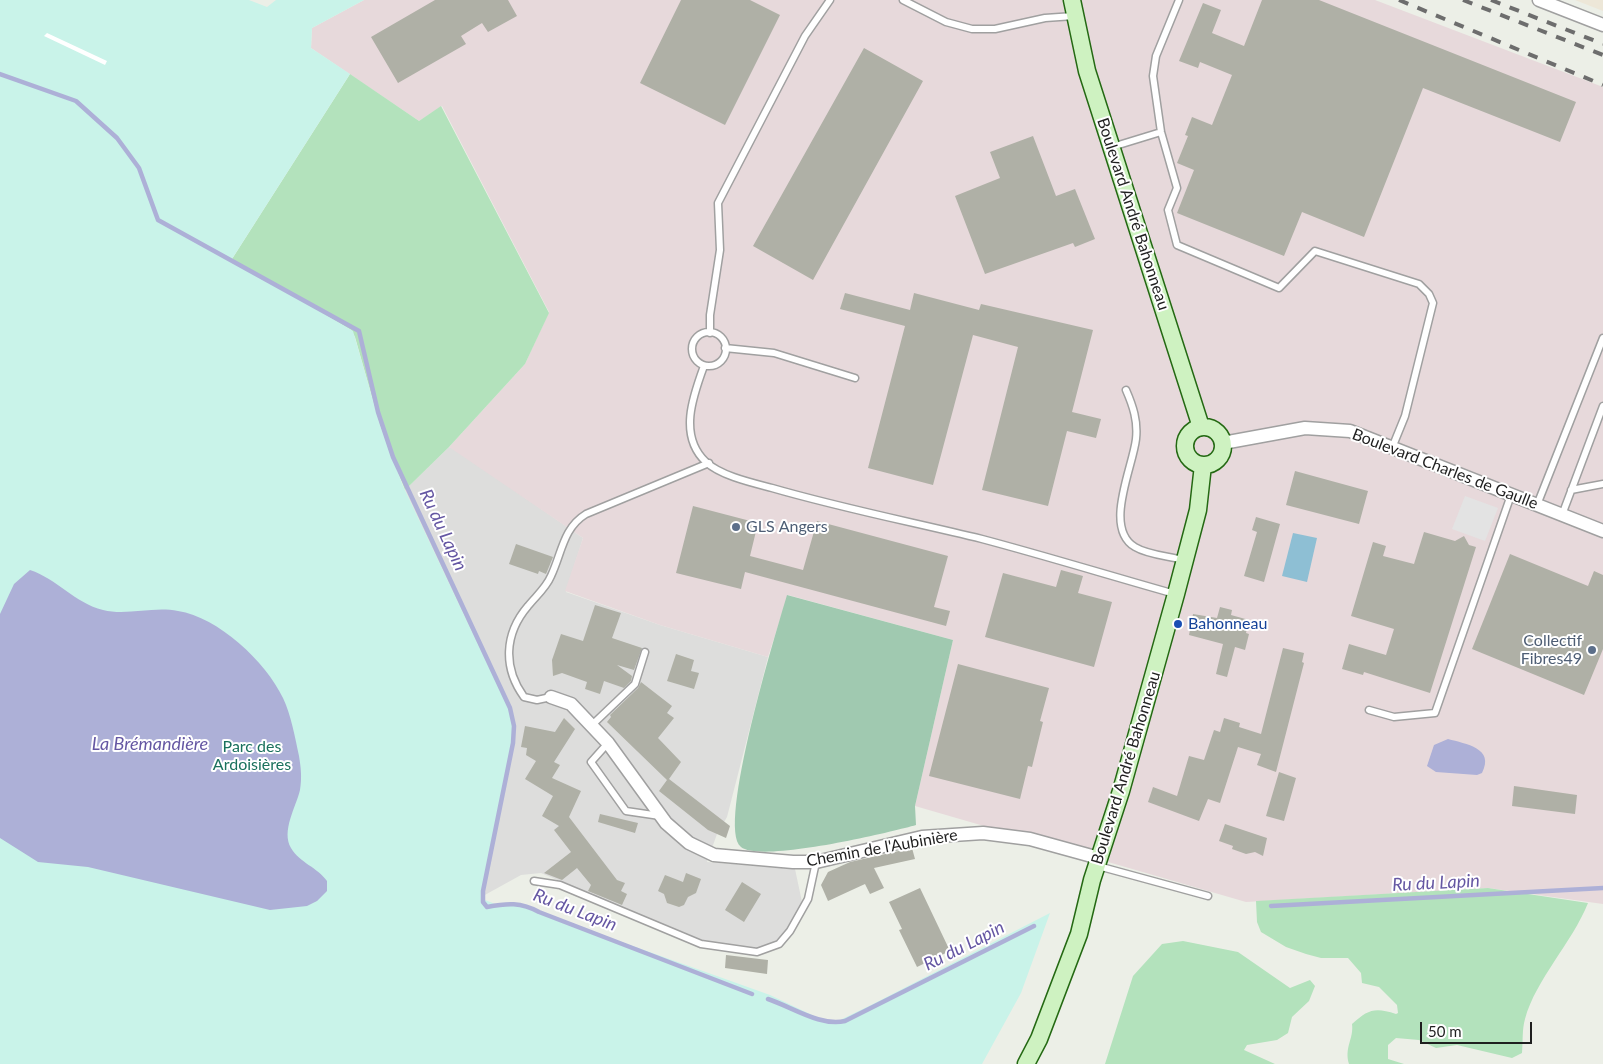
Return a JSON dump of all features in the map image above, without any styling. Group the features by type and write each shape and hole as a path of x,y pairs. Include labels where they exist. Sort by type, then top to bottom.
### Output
{"street":[{"path":"1539,0 1603,25"},
{"name":"Boulevard André Bahonneau","path":"1073,8 1087,70 1201,427"},
{"path":"1201,427 1215,430 1223,443 1220,458 1214,463 1204,465 1192,462 1184,449 1188,435 1201,427"},
{"name":"Boulevard Charles de Gaulle","path":"1223,443 1286,431 1328,429 1350,432 1603,532"},
{"name":"Boulevard André Bahonneau","path":"1026,1064 1039,1039 1080,934 1098,862 1121,791 1176,594 1202,491 1204,465"},
{"name":"Chemin de l'Aubinière","path":"551,697 571,704 592,725 608,743 661,816 689,843 714,854 784,862 816,862 922,837 968,833 1015,836 1098,862"}],"lane":[{"path":"710,333 710,315 720,250 718,203 805,36 830,0"},
{"path":"903,0 946,22 972,28 995,29 1045,18 1073,8"},
{"path":"1179,0 1156,56 1154,70 1161,132 1177,188 1168,210 1177,245 1279,288 1315,251 1419,284 1429,294 1434,304 1405,416 1392,448"},
{"path":"1111,147 1161,132"},
{"path":"710,333 722,337 726,348 719,364 709,367 704,366 696,359 693,346 694,341 700,335 710,333"},
{"path":"1537,505 1603,338"},
{"path":"726,348 774,353 855,378"},
{"path":"704,366 694,392 689,416 693,443 709,463 736,478 806,498 983,540 1176,594"},
{"path":"1126,390 1132,402 1137,428 1134,451 1120,513 1122,530 1125,537 1136,548 1184,560"},
{"path":"1562,515 1603,406"},
{"path":"551,697 537,700 524,697 510,671 509,641 519,618 550,579 569,528 586,514 709,463"},
{"path":"1571,490 1603,484"},
{"path":"1369,710 1394,717 1435,713 1511,495"},
{"path":"592,725 635,684 645,652"},
{"path":"608,743 591,762 626,811 661,816"},
{"path":"534,881 560,886 701,944 757,952 779,944 790,931 808,899 816,862"},
{"path":"1098,862 1208,896"}],"shaded area":[{"path":"364,0 1375,0 1603,87 1603,904 1488,888 1246,902 915,806 953,640 788,595 768,657 660,625 565,591 583,538 449,447 525,364 549,312 442,106 419,121 311,48 312,28"},
{"path":"1575,0 1603,0 1603,11"},
{"path":"449,447 455,449 583,538 566,592 660,625 768,657 727,817 717,834 707,862 795,869 802,902 797,916 784,935 770,944 756,948 709,943 541,873 521,875 483,896 514,723 405,490"},
{"path":"1465,496 1498,508 1485,541 1452,529"},
{"path":"1293,533 1317,538 1307,582 1282,576"}],"green space":[{"name":"Parc des Ardoisières","path":"0,0 249,0 267,7 276,0 364,0 312,28 311,48 350,74 232,259 353,331 380,425 403,486 511,714 514,730 483,896 485,900 495,904 518,905 770,995 829,1023 840,1020 871,1005 1050,913 1021,993 982,1064 0,1064"},
{"path":"350,74 419,121 441,106 549,313 525,364 449,447 405,490 380,425 355,337 351,330 232,259"},
{"path":"787,595 953,640 915,806 916,825 854,840 798,849 753,851 741,847 735,832 736,804 742,767 761,684"},
{"path":"1488,888 1588,903 1530,1004 1524,1023 1522,1053 1512,1058 1457,1045 1436,1048 1419,1040 1396,1038 1388,1045 1388,1059 1404,1064 1349,1064 1348,1048 1352,1034 1352,1024 1372,1011 1377,1010 1396,1014 1398,1013 1397,1005 1379,987 1362,983 1361,973 1348,958 1321,958 1286,947 1261,932 1257,922 1256,901"},
{"path":"1183,941 1238,952 1290,988 1310,980 1315,986 1309,1001 1292,1017 1288,1033 1277,1040 1247,1045 1244,1050 1275,1064 1105,1064 1133,976 1162,944"}],"water":[{"name":"La Brémandière","path":"30,570 49,579 93,607 103,610 121,612 169,610 193,615 209,622 224,632 253,656 275,684 283,698 293,726 301,777 300,790 288,827 288,841 295,853 327,881 327,891 317,901 307,906 270,910 88,867 38,862 0,838 0,614 14,584"},
{"path":"1448,739 1470,745 1482,753 1485,758 1485,765 1482,773 1477,775 1436,772 1427,766 1434,745"}],"pier":[{"path":"47,33 107,61 105,65 44,36"}],"building":[{"path":"435,0 508,0 517,16 488,32 482,23 461,36 466,44 398,83 371,37"},
{"path":"681,0 750,0 780,15 725,125 640,83"},
{"path":"1262,0 1319,0 1576,102 1560,142 1423,88 1364,237 1302,212 1284,256 1177,213 1194,170 1177,163 1188,136 1185,135 1192,117 1212,125 1232,75 1200,62 1198,68 1179,61 1203,3 1221,10 1212,33 1244,46"},
{"path":"864,48 923,81 813,280 753,246"},
{"path":"1033,136 1056,196 1075,189 1095,239 1075,247 1073,243 985,274 955,196 1000,178 990,152"},
{"path":"845,293 910,310 914,293 979,310 981,304 1093,330 1072,412 1101,419 1096,438 1067,431 1048,506 982,490 1018,347 973,335 933,485 868,468 905,326 840,309"},
{"path":"1295,471 1368,491 1359,524 1286,505"},
{"path":"693,506 758,523 750,556 803,570 817,521 948,556 934,607 950,611 946,626 745,572 741,589 676,573"},
{"path":"1256,517 1280,524 1264,582 1244,576 1257,532 1252,530"},
{"path":"1424,532 1455,541 1464,536 1469,545 1476,547 1430,693 1364,672 1363,675 1342,669 1349,644 1386,655 1394,629 1351,616 1373,542 1386,546 1383,556 1414,564"},
{"path":"516,544 553,557 546,574 539,571 538,574 509,564"},
{"path":"1510,554 1588,586 1594,571 1603,575 1603,649 1584,695 1472,649"},
{"path":"1061,570 1083,576 1078,593 1112,602 1094,667 985,637 1003,573 1056,587"},
{"path":"595,605 621,613 612,638 642,648 634,670 617,665 632,676 631,681 624,688 604,681 600,694 585,689 587,682 562,673 553,676 552,660 561,634 583,641"},
{"path":"1220,607 1232,610 1231,615 1249,620 1246,633 1249,634 1245,650 1235,647 1227,677 1216,674 1223,644 1189,635 1193,614 1217,618"},
{"path":"1283,648 1304,653 1302,662 1304,663 1276,772 1257,765 1261,754 1238,747 1220,803 1208,799 1199,821 1148,802 1153,787 1177,796 1189,756 1204,760 1214,730 1220,732 1224,718 1240,723 1239,727 1261,734"},
{"path":"676,654 694,660 691,671 699,673 694,689 667,681"},
{"path":"958,664 1049,688 1040,721 1043,722 1032,767 1028,766 1020,799 929,776"},
{"path":"641,682 672,706 667,713 674,718 658,738 681,762 669,779 730,826 726,838 708,830 659,791 667,780 607,722 611,717 610,715 638,688"},
{"path":"564,718 575,729 554,762 560,765 552,778 581,791 569,817 617,880 625,883 621,891 627,894 622,905 588,891 591,885 577,868 562,880 544,873 571,852 554,830 559,826 542,816 553,796 525,779 536,761 526,755 527,748 521,747 525,726 555,732"},
{"path":"1279,772 1296,778 1284,821 1266,816"},
{"path":"1514,786 1577,795 1575,814 1512,806"},
{"path":"600,814 638,823 635,833 598,822"},
{"path":"1225,824 1267,838 1263,856 1255,852 1246,854 1232,849 1233,846 1219,841"},
{"path":"912,848 915,859 874,868 884,888 870,894 865,884 828,901 821,885 828,872 850,862"},
{"path":"686,873 701,879 696,893 688,897 684,905 679,907 667,903 664,894 658,891 665,875 683,882"},
{"path":"742,882 761,894 744,922 725,910"},
{"path":"920,888 950,951 917,967 899,930 902,929 889,902"},
{"path":"726,955 768,960 767,974 725,968"}],"waterway":[{"name":"Ru du Lapin","path":"0,74 76,101 117,138 139,168 158,220 359,331 378,412 393,457 510,708 514,726 513,743 483,891 483,902 487,907 507,904 526,906 752,994"},
{"name":"Ru du Lapin","path":"1271,906 1603,888"},
{"name":"Ru du Lapin","path":"768,999 816,1019 836,1022 845,1021 1034,926"}],"railway":[{"path":"1399,0 1603,85"},
{"path":"1463,0 1603,55"},
{"path":"1491,0 1603,44"}],"place":[{"name":"GLS Angers","path":"736,527"},
{"name":"Bahonneau","path":"1178,624"},
{"name":"Collectif Fibres49","path":"1592,650"}]}
